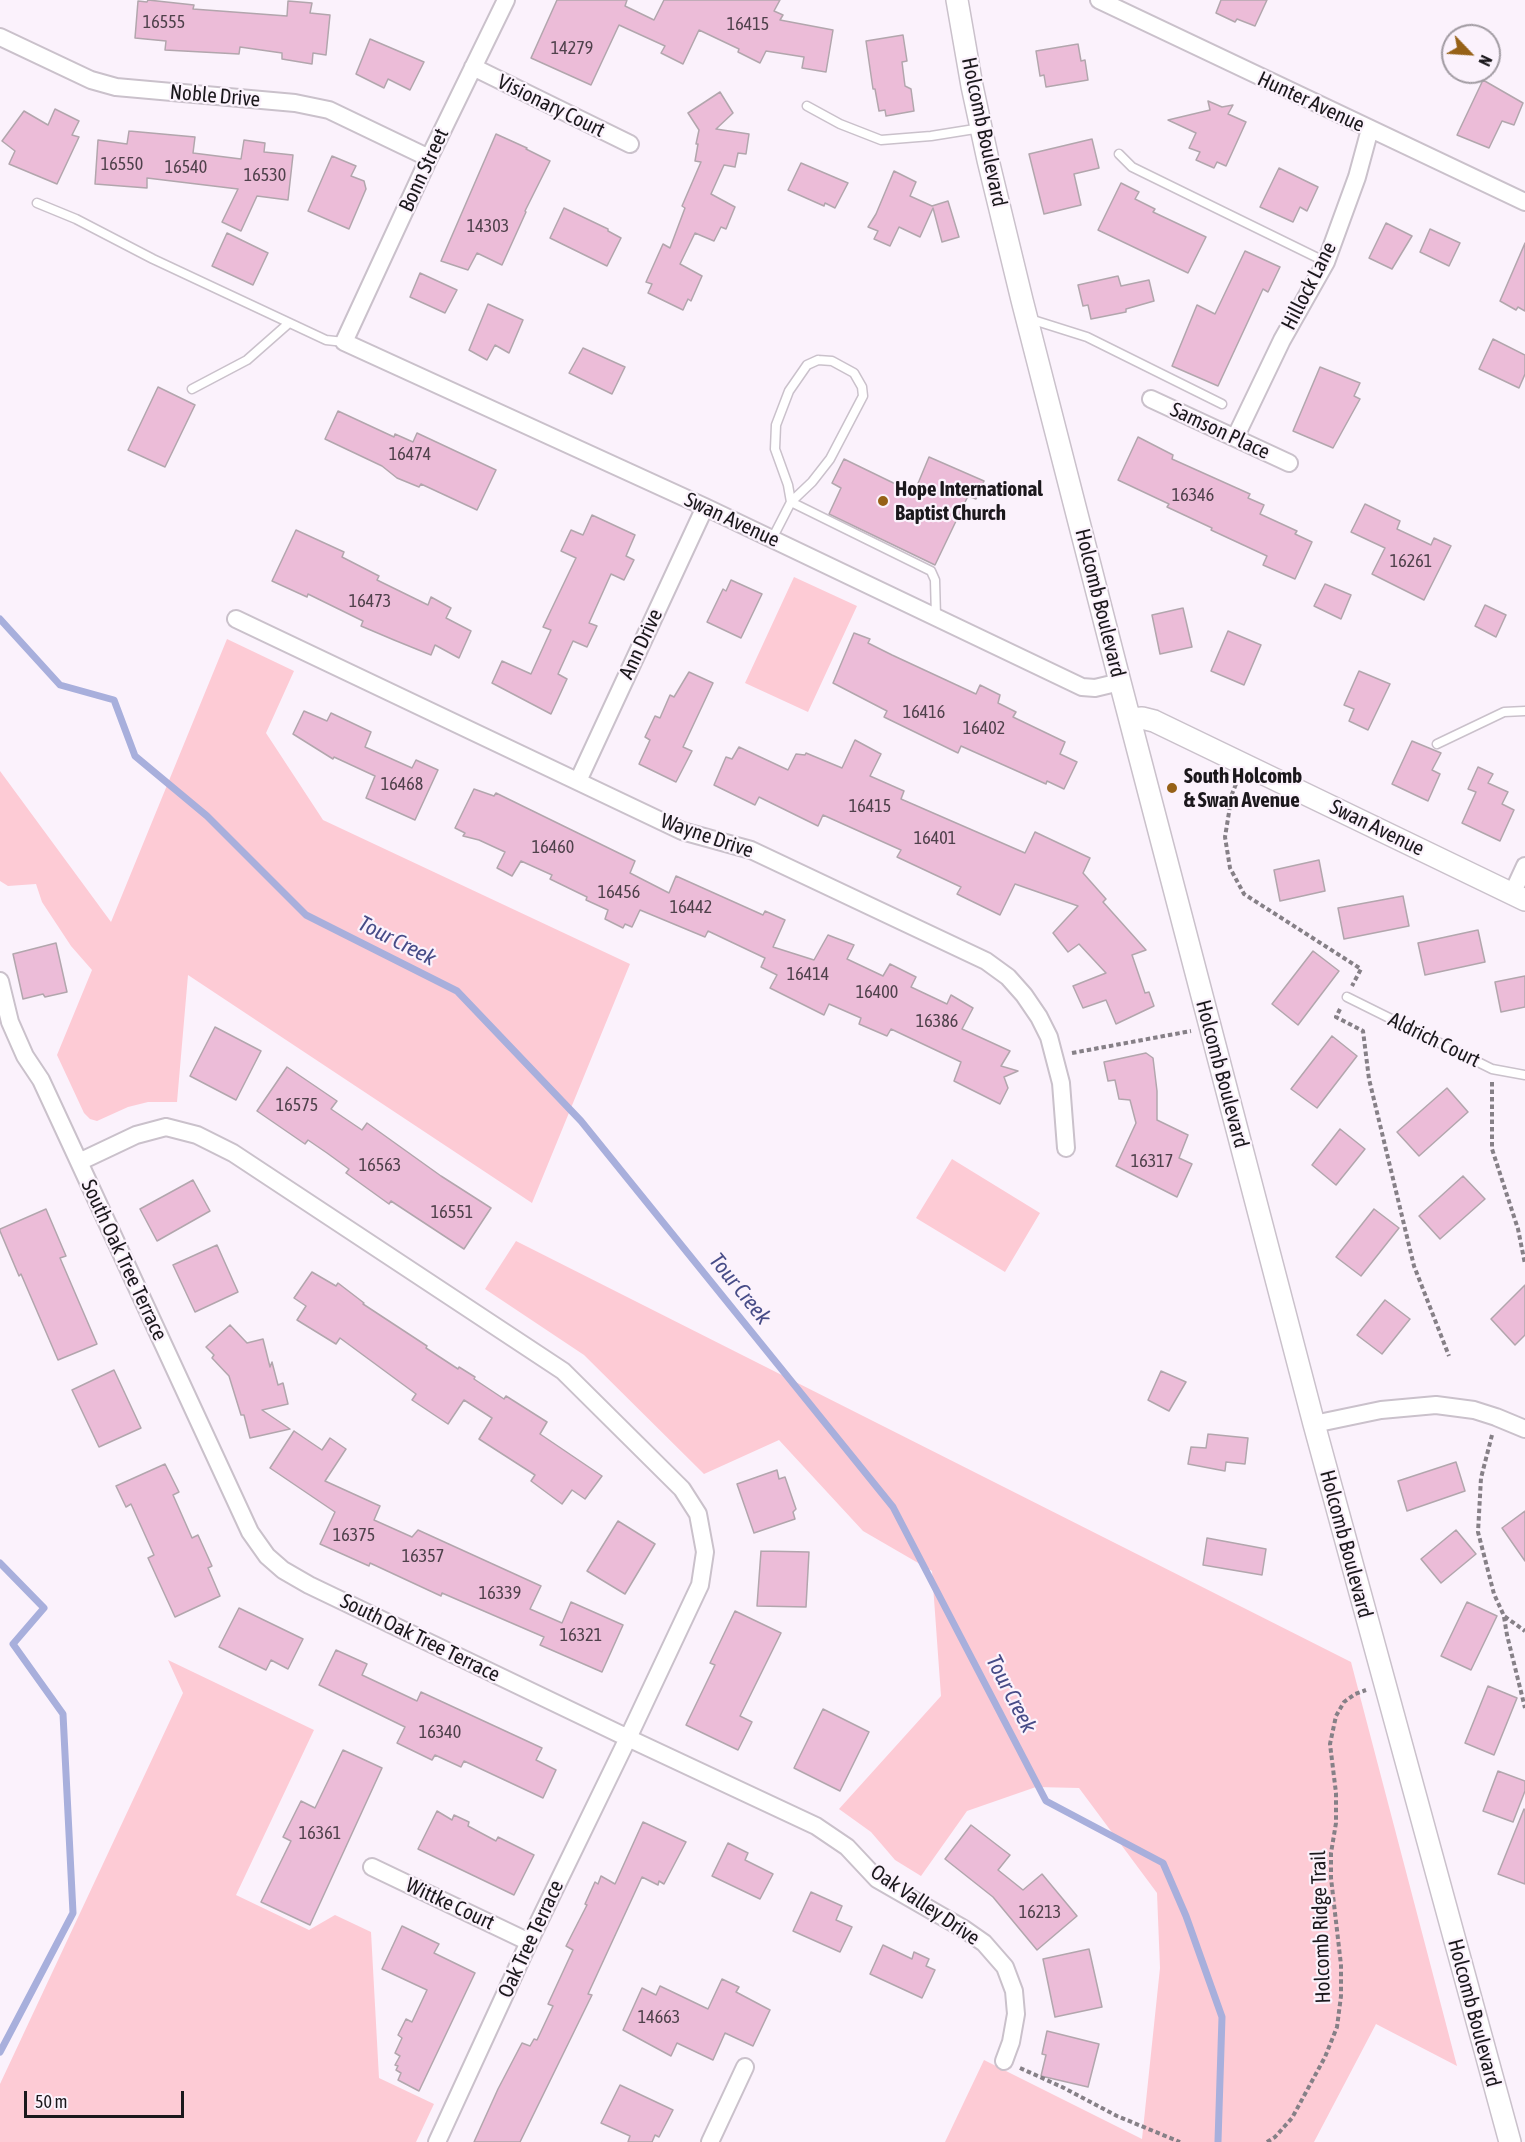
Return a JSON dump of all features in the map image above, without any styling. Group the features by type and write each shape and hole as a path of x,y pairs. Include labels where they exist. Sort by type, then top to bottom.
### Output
{"street":[{"name":"Bonn Street","path":"344,342 429,158 506,0"},
{"name":"Holcomb Boulevard","path":"957,0 981,128 1120,682 1314,1424 1510,2142"},
{"name":"Hunter Avenue","path":"1099,0 1123,5 1370,129 1525,202"},
{"name":"Noble Drive","path":"0,37 91,80 116,87 295,103 329,110 429,158"},
{"name":"Visionary Court","path":"473,67 630,144"},
{"name":"Hillock Lane","path":"1235,438 1282,340 1326,262 1358,177 1370,129"},
{"name":"Swan Avenue","path":"344,342 705,507 1082,687 1095,688 1120,682"},
{"name":"Samson Place","path":"1151,399 1289,463"},
{"name":"Ann Drive","path":"578,781 705,507"},
{"name":"Wayne Drive","path":"236,618 682,831 751,850 986,961 1008,977 1024,995 1040,1017 1049,1037 1061,1083 1066,1148"},
{"name":"Swan Avenue","path":"1130,719 1142,718 1154,721 1519,897"},
{"path":"1519,897 1525,866"},
{"path":"0,981 10,1022 25,1056 41,1080 79,1162"},
{"name":"South Oak Tree Terrace","path":"166,1127 197,1135 232,1153 563,1371 682,1490 698,1514 705,1552 700,1585 628,1738 309,1585 283,1570 267,1556 250,1532 79,1162 136,1135 166,1127"},
{"path":"1314,1424 1381,1410 1436,1405 1474,1410 1525,1429"},
{"name":"Oak Tree Terrace","path":"437,2142 529,1941 628,1738"},
{"name":"Oak Valley Drive","path":"628,1738 816,1826 848,1847 877,1879 984,1943 1005,1967 1014,1991 1016,2014 1011,2042 1004,2061"},
{"name":"Wittke Court","path":"372,1867 529,1941"},
{"path":"710,2142 746,2067"}],"lane":[{"path":"807,106 840,123 888,141 981,128"},
{"path":"1119,154 1132,167 1326,262"},
{"path":"37,203 76,219 153,259 326,340 344,342"},
{"path":"1027,318 1088,337 1222,404"},
{"path":"192,389 248,360 290,323"},
{"path":"772,539 791,502 812,482 830,459 863,396 862,387 854,373 832,361 818,360 807,364 789,391 776,425 775,449 788,485 791,502"},
{"path":"791,502 931,572 934,580 936,617"},
{"path":"1437,744 1504,712 1525,711"},
{"name":"Aldrich Court","path":"1347,997 1492,1069 1525,1075"}],"path":[{"path":"1244,763 1232,794 1225,837 1230,868 1244,894 1361,969 1336,1017 1363,1031 1370,1079 1414,1266 1449,1356"},
{"path":"1055,1056 1210,1027"},
{"path":"1492,1069 1490,1104 1492,1149 1518,1229 1525,1264"},
{"path":"1492,1434 1481,1478 1478,1532 1494,1594 1504,1616 1525,1708"},
{"path":"1504,1616 1525,1631"},
{"name":"Holcomb Ridge Trail","path":"1267,2142 1275,2137 1292,2118 1325,2057 1337,2027 1341,1996 1341,1965 1331,1878 1336,1793 1330,1744 1336,1716 1344,1702 1355,1694 1384,1684"},
{"path":"1004,2061 1062,2087 1117,2116 1180,2142"}],"shaded area":[{"path":"794,577 857,606 808,712 745,683"},
{"path":"227,639 294,671 266,733 323,820 630,964 532,1203 188,975 177,1102 148,1102 128,1107 97,1121 90,1119 84,1113 57,1055 92,970 71,946 42,902 36,884 8,886 0,881 0,771 111,922"},
{"path":"952,1159 1040,1213 1005,1272 916,1218"},
{"path":"516,1241 1351,1662 1457,2066 1376,2024 1314,2142 945,2142 984,2060 1142,2139 1160,1968 1157,1893 1079,1788 1036,1787 967,1811 921,1876 895,1860 871,1832 839,1809 941,1696 932,1571 863,1531 779,1440 704,1474 584,1355 485,1289"},
{"path":"168,1660 314,1730 236,1895 309,1930 335,1915 371,1932 379,2078 434,2104 416,2142 0,2142 0,2084 183,1693"}],"building":[{"path":"148,0 194,5 193,9 287,16 288,1 312,3 310,13 330,15 326,55 313,53 312,64 282,59 282,53 240,47 239,54 165,50 166,41 135,38 138,1 147,2"},
{"path":"557,0 627,0 625,6 654,20 664,0 780,0 774,11 783,15 780,20 833,30 826,72 802,68 804,57 766,51 760,63 738,52 739,49 699,30 683,64 661,53 665,46 619,25 591,85 531,58"},
{"path":"1221,0 1267,0 1255,26 1237,19 1235,22 1216,13"},
{"path":"903,35 907,61 902,62 905,86 911,89 914,111 886,116 885,110 879,111 875,89 873,89 866,41"},
{"path":"370,39 424,62 410,90 388,79 384,88 356,74"},
{"path":"1078,44 1081,61 1085,60 1088,80 1046,87 1044,75 1040,76 1036,51"},
{"path":"1481,84 1490,84 1523,103 1514,125 1502,121 1489,148 1457,135"},
{"path":"720,92 733,113 716,129 749,134 746,154 738,153 735,167 724,165 711,194 735,207 726,229 721,227 714,241 695,233 680,264 702,276 691,301 688,299 683,310 648,293 652,284 646,282 663,244 670,248 685,208 682,206 701,162 695,161 699,130 688,113"},
{"path":"1208,101 1222,107 1233,105 1228,114 1246,122 1226,166 1217,162 1214,168 1196,160 1200,152 1189,148 1196,133 1168,120 1210,110"},
{"path":"55,109 79,121 72,135 79,137 57,184 9,164 15,151 2,141 24,111 48,125"},
{"path":"129,131 195,137 193,153 241,159 244,140 265,143 264,152 293,155 288,200 257,196 241,231 222,222 238,189 147,178 147,188 95,184 98,140 127,144"},
{"path":"496,134 550,161 502,265 477,253 468,270 441,261"},
{"path":"1092,139 1099,168 1074,174 1081,205 1044,214 1029,154"},
{"path":"332,156 356,166 351,176 364,181 366,189 349,229 308,211"},
{"path":"801,163 848,183 835,208 825,203 824,206 788,190"},
{"path":"1279,168 1318,187 1307,211 1300,207 1293,222 1260,207"},
{"path":"894,171 916,182 910,196 932,206 948,201 959,237 942,242 933,208 920,237 899,227 890,246 874,239 878,231 868,227"},
{"path":"1121,183 1139,192 1135,199 1155,209 1153,212 1206,237 1188,273 1098,230"},
{"path":"564,208 608,229 621,238 607,266 550,238"},
{"path":"1386,223 1412,236 1392,269 1369,258"},
{"path":"1430,229 1460,243 1449,266 1420,252"},
{"path":"227,233 268,253 253,285 212,266"},
{"path":"1525,243 1525,311 1518,307 1516,310 1500,301"},
{"path":"1245,251 1280,267 1268,292 1263,289 1218,386 1172,366 1197,305 1215,314"},
{"path":"420,273 457,290 445,313 410,297"},
{"path":"1118,276 1121,286 1149,280 1154,301 1126,309 1126,312 1091,319 1088,305 1083,306 1078,285"},
{"path":"488,304 523,320 509,353 495,345 487,360 469,350"},
{"path":"1493,339 1525,355 1525,374 1519,388 1479,369"},
{"path":"583,348 625,367 612,394 569,373"},
{"path":"1320,367 1360,383 1354,396 1360,399 1333,448 1293,431"},
{"path":"158,387 195,405 165,467 128,450"},
{"path":"338,411 394,437 395,434 413,442 417,433 496,470 477,510 421,484 419,487 397,478 382,466 325,439"},
{"path":"1138,437 1173,455 1172,459 1250,494 1248,498 1264,505 1260,514 1297,531 1295,534 1312,542 1295,579 1263,565 1267,556 1211,530 1212,528 1167,507 1169,504 1118,480"},
{"name":"Hope International Baptist Church","path":"929,457 984,481 976,499 968,496 935,565 829,514 841,488 832,483 844,459 914,493"},
{"path":"1365,504 1400,521 1397,529 1431,545 1434,538 1451,546 1424,600 1372,574 1385,548 1351,532"},
{"path":"592,515 635,535 626,556 634,560 624,580 611,574 589,623 597,626 587,647 573,641 558,674 567,679 551,714 492,683 502,661 531,674 551,630 543,627 576,558 561,551 571,530 583,535"},
{"path":"296,530 344,552 342,557 379,576 377,580 428,605 431,597 451,608 446,618 471,631 459,658 435,645 431,655 394,640 361,626 363,621 308,594 307,597 272,581"},
{"path":"731,580 762,594 741,638 707,622 723,589 726,591"},
{"path":"1325,584 1351,595 1341,619 1314,606"},
{"path":"1485,605 1506,615 1496,637 1475,626"},
{"path":"1183,608 1192,647 1160,654 1152,615"},
{"path":"1228,631 1261,645 1244,685 1211,671"},
{"path":"854,633 870,639 868,643 892,655 976,694 980,685 1000,695 998,703 1016,712 1013,717 1065,742 1060,754 1077,762 1064,789 1047,781 1046,784 961,746 958,753 884,717 887,711 833,683"},
{"path":"1359,671 1390,684 1368,730 1349,721 1354,709 1344,705"},
{"path":"689,672 713,683 683,747 692,751 676,782 639,764 650,740 645,737 655,716 660,718 670,695 674,697"},
{"path":"304,711 327,721 331,713 371,732 365,747 412,768 416,760 438,770 415,820 366,798 375,776 334,757 333,759 293,734"},
{"path":"855,740 881,754 870,776 904,791 901,799 1025,853 1035,832 1090,858 1083,873 1106,899 1103,902 1146,950 1132,955 1145,993 1149,992 1154,1006 1116,1024 1106,1000 1083,1008 1073,986 1106,973 1079,944 1068,952 1053,933 1078,906 1015,884 1000,915 957,894 961,887 897,857 901,850 823,815 818,826 759,797 755,805 714,785 726,757 732,759 739,747 788,770 796,754 805,755 806,753 842,768"},
{"path":"1412,741 1441,753 1432,770 1440,774 1428,801 1392,784"},
{"path":"1478,767 1493,774 1488,783 1508,792 1502,804 1514,810 1500,841 1462,823 1476,792 1468,789"},
{"path":"474,789 494,796 496,793 635,861 630,873 669,893 676,876 763,915 765,911 785,920 773,947 814,960 828,935 854,945 847,959 883,976 890,964 916,977 911,987 947,1004 951,995 973,1008 962,1029 1010,1051 1001,1066 1018,1071 1004,1077 1008,1088 1000,1104 954,1081 961,1062 891,1029 887,1036 859,1024 861,1018 829,1004 824,1015 770,988 777,975 761,967 765,958 708,931 705,937 640,910 632,927 625,924 623,928 605,919 608,910 550,879 552,875 521,861 512,876 497,868 505,852 479,840 463,836 465,833 455,828"},
{"path":"1319,860 1325,891 1280,901 1274,870"},
{"path":"1403,896 1409,926 1344,939 1338,908"},
{"path":"1478,930 1485,962 1425,975 1418,943"},
{"path":"56,943 67,992 23,999 13,954"},
{"path":"1313,951 1339,971 1298,1025 1272,1004"},
{"path":"1525,976 1525,1007 1501,1012 1495,982"},
{"path":"215,1027 261,1051 236,1100 190,1076"},
{"path":"1332,1036 1357,1056 1317,1108 1291,1089"},
{"path":"1146,1053 1153,1058 1157,1091 1157,1120 1188,1135 1179,1158 1192,1164 1177,1197 1116,1166 1136,1123 1130,1100 1119,1099 1115,1080 1108,1081 1104,1062"},
{"path":"287,1067 337,1101 331,1109 362,1130 367,1123 441,1176 491,1208 464,1249 391,1201 389,1204 346,1173 349,1169 308,1140 305,1144 257,1111"},
{"path":"1447,1088 1468,1112 1419,1156 1397,1132"},
{"path":"1340,1129 1365,1149 1336,1185 1312,1165"},
{"path":"1463,1176 1485,1199 1440,1239 1419,1216"},
{"path":"193,1180 210,1211 157,1241 140,1209"},
{"path":"46,1209 66,1256 60,1258 97,1344 58,1360 0,1231 0,1229"},
{"path":"1374,1209 1399,1228 1361,1276 1336,1257"},
{"path":"217,1245 238,1292 195,1312 173,1265"},
{"path":"312,1272 336,1286 338,1283 363,1304 427,1346 426,1348 475,1377 474,1379 504,1399 506,1396 547,1422 540,1434 602,1476 585,1499 572,1490 562,1504 531,1481 535,1475 479,1439 492,1418 464,1400 448,1424 412,1400 416,1394 340,1338 336,1344 297,1320 306,1306 294,1298"},
{"path":"1525,1285 1525,1335 1515,1345 1491,1319"},
{"path":"1385,1300 1410,1319 1382,1354 1357,1335"},
{"path":"230,1325 247,1343 263,1339 270,1367 272,1362 278,1385 283,1383 288,1404 262,1410 290,1429 250,1438 229,1376 212,1358 214,1355 206,1347"},
{"path":"114,1370 141,1428 99,1447 72,1390"},
{"path":"1161,1371 1186,1382 1169,1411 1148,1400"},
{"path":"294,1431 322,1450 330,1438 346,1449 325,1481 380,1506 374,1520 412,1537 418,1530 541,1586 530,1609 562,1623 571,1602 623,1625 602,1672 540,1645 544,1637 320,1544 335,1512 270,1468"},
{"path":"1208,1434 1248,1438 1245,1464 1226,1462 1225,1471 1188,1464 1191,1447 1206,1448"},
{"path":"1456,1462 1465,1491 1407,1511 1398,1481"},
{"path":"165,1464 179,1492 173,1495 192,1538 198,1535 212,1566 208,1568 220,1596 175,1617 148,1558 154,1555 131,1504 126,1507 116,1486"},
{"path":"777,1470 779,1479 785,1477 796,1509 793,1512 795,1519 754,1533 737,1484"},
{"path":"1525,1511 1525,1561 1502,1528"},
{"path":"618,1521 655,1544 625,1594 587,1571"},
{"path":"1456,1530 1476,1554 1441,1583 1421,1559"},
{"path":"1207,1538 1266,1549 1262,1575 1203,1565"},
{"path":"761,1551 809,1552 806,1607 757,1606"},
{"path":"1467,1602 1497,1616 1471,1670 1441,1656"},
{"path":"239,1608 303,1639 288,1669 271,1660 266,1670 219,1647"},
{"path":"735,1611 781,1633 740,1716 752,1722 738,1750 686,1725 715,1665 710,1663"},
{"path":"336,1650 367,1664 362,1675 417,1701 421,1692 542,1748 536,1760 556,1770 543,1798 464,1761 461,1767 435,1755 432,1760 397,1743 405,1727 319,1685"},
{"path":"1488,1686 1517,1698 1494,1755 1465,1743"},
{"path":"823,1709 869,1732 840,1791 794,1768"},
{"path":"343,1750 382,1768 310,1925 261,1902 291,1841 283,1837 301,1801 315,1808"},
{"path":"1498,1771 1525,1781 1525,1791 1513,1822 1483,1811"},
{"path":"1525,1810 1525,1884 1498,1874"},
{"path":"437,1811 452,1820 454,1815 469,1822 468,1826 496,1841 498,1837 534,1855 514,1895 418,1849"},
{"path":"643,1822 686,1842 664,1884 659,1881 658,1885 642,1877 588,1994 592,1995 520,2142 474,2142 522,2043 530,2046 534,2039 537,2040 553,2006 548,2004 573,1950 566,1946 587,1905 585,1904 595,1882 598,1884 601,1876 615,1884"},
{"path":"971,1825 1010,1855 998,1870 1023,1890 1042,1874 1077,1916 1037,1950 993,1897 945,1859"},
{"path":"728,1843 748,1853 745,1860 773,1874 760,1899 712,1876"},
{"path":"811,1892 842,1906 836,1920 852,1927 840,1952 793,1931"},
{"path":"402,1926 439,1944 434,1953 475,1973 419,2091 398,2080 401,2073 396,2070 398,2066 395,2065 400,2056 395,2053 402,2038 398,2035 406,2019 412,2022 427,1990 382,1969"},
{"path":"883,1945 912,1959 914,1952 929,1959 926,1966 935,1970 922,1998 870,1974"},
{"path":"1089,1949 1102,2007 1055,2017 1043,1959"},
{"path":"722,1979 739,1987 736,1992 770,2010 753,2046 725,2033 713,2060 677,2043 671,2056 623,2030 642,1988 656,1995 660,1986 708,2009"},
{"path":"1047,2031 1099,2044 1088,2087 1041,2076 1046,2055 1042,2054"},
{"path":"620,2085 673,2110 659,2137 655,2135 652,2142 628,2142 630,2136 601,2123"}],"waterway":[{"name":"Tour Creek","path":"0,619 60,685 114,700 135,756 207,816 306,915 457,991 581,1121 893,1507 1046,1801 1163,1863 1186,1916 1222,2017 1218,2141"},
{"path":"0,1563 44,1608 13,1644 63,1714 73,1913 0,2052"}],"place":[{"name":"Hope International Baptist Church","path":"883,501"},
{"name":"South Holcomb & Swan Avenue","path":"1172,788"}]}
